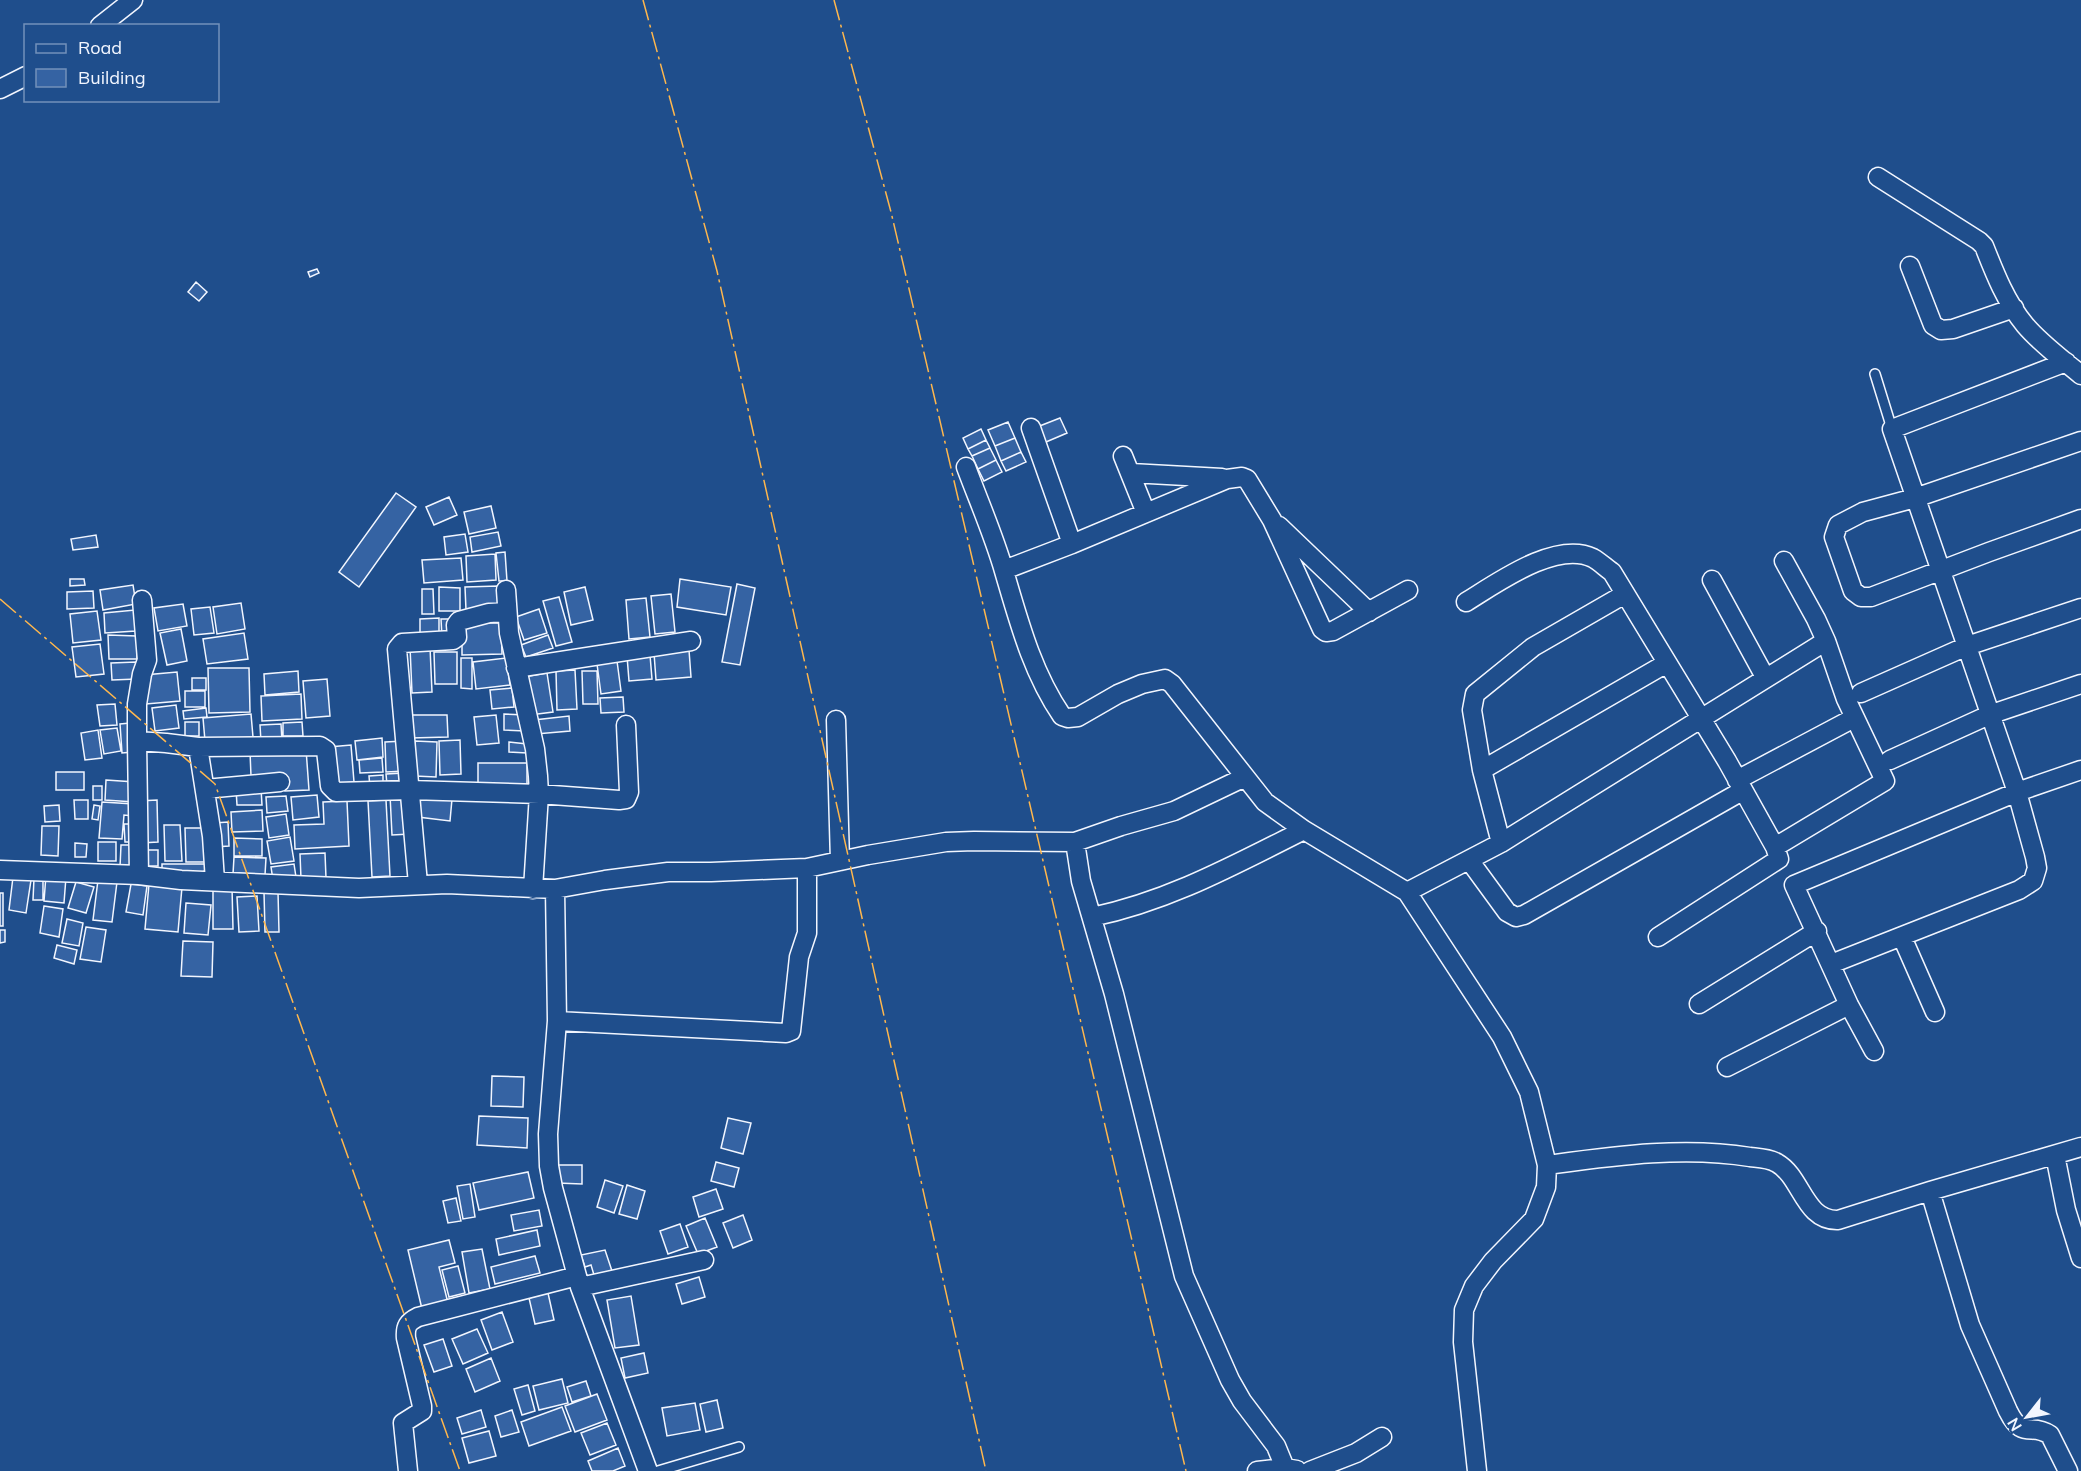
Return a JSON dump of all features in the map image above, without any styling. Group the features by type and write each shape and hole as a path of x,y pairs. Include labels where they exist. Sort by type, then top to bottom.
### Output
{"street":[{"path":"103,24 133,0"},
{"path":"0,89 24,77"},
{"path":"1878,177 1979,240 1984,246 2002,289 2025,325 2048,348 2081,375"},
{"path":"1910,266 1933,326 1941,330 1953,329 2014,308"},
{"path":"1831,964 2019,890 2033,881 2037,868 2035,856 2017,792 1892,429 2066,362"},
{"path":"1031,428 1072,544"},
{"path":"2081,441 1916,498 1863,512 1838,525 1834,537 1853,591 1861,597 1871,597 2081,519"},
{"path":"1123,456 1146,513"},
{"path":"966,467 1004,570 1016,615 1036,672 1062,716 1078,717 1118,694 1149,682 1164,679 1172,684 1265,802 1304,830 1407,892 1502,1037 1529,1092 1547,1165 1546,1187 1534,1219 1493,1261 1474,1286 1464,1310 1462,1342 1477,1471"},
{"path":"1131,473 1245,477 1272,520 1322,629 1326,632 1333,632 1408,590"},
{"path":"1004,570 1072,544 1227,478"},
{"path":"1272,520 1369,612"},
{"path":"1466,602 1516,572 1556,555 1579,554 1593,558 1612,572 1701,717 1779,859 1658,936"},
{"path":"1774,847 1885,781 1854,718 1816,619 1784,561"},
{"path":"1712,580 1765,677"},
{"path":"506,590 509,633 535,749 539,794 533,889"},
{"path":"1501,843 1482,770 1472,710 1475,694 1533,647 1625,594"},
{"path":"139,875 137,704 147,660 142,600"},
{"path":"1861,693 1967,646 2081,608"},
{"path":"418,884 397,650 402,643 453,640 457,637 456,625 459,621 489,613 507,612"},
{"path":"516,668 691,640"},
{"path":"1407,892 1501,843 1826,641"},
{"path":"1482,770 1667,663"},
{"path":"1890,760 1989,715 2081,684"},
{"path":"1469,860 1507,912 1516,917 1524,915 1854,718"},
{"path":"836,720 840,861"},
{"path":"138,741 198,747 320,746 326,750 330,786 336,792 410,790 539,794 619,800 626,799 629,792 626,725"},
{"path":"198,747 212,836 215,881"},
{"path":"1874,1051 1849,1005 1794,885 2017,792 2081,770"},
{"path":"0,870 139,875 359,888 447,884 555,889 668,872 744,872 807,868 946,842 974,840 1075,842 1174,812 1245,777"},
{"path":"205,789 280,782"},
{"path":"1092,917 1179,892 1304,830"},
{"path":"1075,842 1081,881 1133,1066 1184,1276 1230,1380 1242,1401 1293,1469"},
{"path":"557,1021 789,1033 793,1028 799,957 807,933 807,868"},
{"path":"555,889 557,1021 548,1134 549,1166 557,1209 579,1281 648,1471"},
{"path":"1699,1004 1816,932"},
{"path":"1902,937 1935,1012"},
{"path":"1727,1067 1849,1005"},
{"path":"1547,1165 1601,1158 1694,1152 1767,1159 1778,1163 1813,1210 1829,1220 1838,1220 2081,1147"},
{"path":"2055,1155 2068,1216 2081,1258"},
{"path":"1930,1191 1970,1325 2011,1416 2014,1422 2025,1430 2046,1432 2050,1435 2068,1471"},
{"path":"408,1471 403,1424 422,1411 406,1338 405,1330 409,1322 418,1317 579,1281 704,1260"},
{"path":"1310,1471 1356,1453 1382,1437"},
{"path":"1257,1471 1293,1469"}],"lane":[{"path":"1875,374 1892,429"},
{"path":"658,1471 739,1447"}],"building":[{"path":"317,269 319,273 310,277 308,272"},
{"path":"196,282 207,292 199,301 188,292"},
{"path":"1060,418 1067,433 1039,445 1032,429"},
{"path":"1008,422 1015,438 995,446 988,430"},
{"path":"981,429 986,440 968,449 963,438"},
{"path":"1015,438 1021,452 1001,461 995,446"},
{"path":"986,440 990,448 972,456 968,449"},
{"path":"990,448 996,460 978,469 972,456"},
{"path":"1021,452 1026,462 1006,471 1001,461"},
{"path":"996,460 1002,472 984,481 978,469"},
{"path":"396,493 416,507 359,587 339,572"},
{"path":"449,497 457,515 434,525 426,507"},
{"path":"491,506 496,528 469,534 464,512"},
{"path":"498,532 501,546 472,552 470,537"},
{"path":"465,534 468,552 446,555 444,537"},
{"path":"96,535 98,547 73,550 71,539"},
{"path":"505,552 507,581 499,581 496,553"},
{"path":"495,554 496,580 467,582 466,556"},
{"path":"461,558 463,580 424,583 422,560"},
{"path":"70,579 84,579 85,585 70,586"},
{"path":"680,579 731,587 726,615 677,607"},
{"path":"737,584 755,588 740,665 722,662"},
{"path":"133,585 136,604 103,610 100,590"},
{"path":"498,586 499,609 466,610 465,587"},
{"path":"439,587 460,588 460,611 439,611"},
{"path":"585,587 593,620 571,625 564,592"},
{"path":"422,589 433,589 434,614 422,614"},
{"path":"93,591 94,608 67,609 67,592"},
{"path":"671,594 675,632 655,634 651,596"},
{"path":"559,597 572,642 556,646 543,601"},
{"path":"646,598 650,637 629,639 626,600"},
{"path":"241,603 245,629 217,634 213,607"},
{"path":"183,604 187,626 158,631 154,608"},
{"path":"210,607 214,633 194,635 191,609"},
{"path":"539,609 547,633 524,640 516,617"},
{"path":"135,610 136,631 105,633 104,613"},
{"path":"97,611 101,640 73,643 70,614"},
{"path":"439,618 439,638 420,638 420,619"},
{"path":"441,619 451,619 452,638 442,638"},
{"path":"462,623 501,623 502,654 462,655"},
{"path":"181,629 187,661 167,665 160,633"},
{"path":"244,633 248,659 207,664 203,639"},
{"path":"108,635 137,636 137,659 109,659"},
{"path":"548,635 553,648 526,657 521,645"},
{"path":"100,644 104,674 76,677 72,647"},
{"path":"410,647 430,647 432,692 412,693"},
{"path":"689,650 691,677 656,680 654,653"},
{"path":"434,652 457,652 457,684 435,684"},
{"path":"650,655 652,679 629,681 627,656"},
{"path":"461,658 472,658 472,689 461,688"},
{"path":"506,658 510,685 476,689 473,662"},
{"path":"617,661 621,691 601,694 597,664"},
{"path":"136,662 137,679 112,680 111,663"},
{"path":"208,668 249,668 250,712 209,713"},
{"path":"575,670 577,709 557,710 556,671"},
{"path":"298,671 299,692 265,695 264,674"},
{"path":"582,671 597,671 598,704 583,704"},
{"path":"177,672 180,701 146,704 144,675"},
{"path":"547,673 553,712 530,715 524,677"},
{"path":"192,678 206,678 206,690 192,690"},
{"path":"327,679 330,716 306,718 303,681"},
{"path":"512,688 514,707 492,709 490,690"},
{"path":"185,691 205,691 205,707 185,707"},
{"path":"301,694 302,719 262,721 261,696"},
{"path":"623,697 624,712 601,713 600,698"},
{"path":"115,704 117,725 100,726 97,705"},
{"path":"176,705 179,728 155,731 152,708"},
{"path":"206,708 207,717 184,719 183,711"},
{"path":"251,714 253,737 205,741 203,718"},
{"path":"504,714 526,715 525,731 504,730"},
{"path":"411,715 447,715 448,737 411,738"},
{"path":"496,715 499,743 477,745 474,717"},
{"path":"569,716 570,731 536,734 534,720"},
{"path":"185,722 199,722 199,736 185,736"},
{"path":"302,722 303,736 283,736 283,723"},
{"path":"130,723 133,752 122,753 120,724"},
{"path":"281,724 282,741 261,742 260,725"},
{"path":"117,728 121,751 104,754 100,730"},
{"path":"98,730 102,758 85,760 81,733"},
{"path":"382,738 383,757 357,760 355,741"},
{"path":"460,740 461,774 440,775 439,741"},
{"path":"404,741 406,771 386,772 385,742"},
{"path":"415,741 437,742 436,777 415,776"},
{"path":"509,742 527,744 527,753 509,752"},
{"path":"351,745 354,782 333,784 329,747"},
{"path":"306,749 309,790 285,791 284,775 251,776 250,752"},
{"path":"382,758 383,772 360,773 359,760"},
{"path":"478,763 527,763 527,788 478,788"},
{"path":"56,772 84,772 84,790 56,790"},
{"path":"404,773 405,784 387,785 386,774"},
{"path":"383,775 383,787 370,788 369,776"},
{"path":"106,780 135,782 134,802 105,800"},
{"path":"93,786 102,786 102,800 93,800"},
{"path":"261,788 262,805 237,805 236,789"},
{"path":"408,794 410,834 392,835 390,795"},
{"path":"317,795 319,817 293,820 291,797"},
{"path":"420,795 452,799 450,821 418,817"},
{"path":"286,796 288,811 267,813 266,797"},
{"path":"74,800 88,800 88,819 75,819"},
{"path":"157,800 158,842 141,843 139,801"},
{"path":"386,800 390,876 372,877 368,801"},
{"path":"347,801 349,846 295,849 294,825 324,824 323,802"},
{"path":"102,802 134,804 133,816 124,815 122,839 99,838"},
{"path":"59,805 60,821 45,822 44,806"},
{"path":"94,805 100,806 98,820 92,819"},
{"path":"262,810 263,831 232,832 231,812"},
{"path":"286,814 289,835 269,838 266,817"},
{"path":"228,822 229,846 215,847 214,823"},
{"path":"124,824 136,824 136,842 125,842"},
{"path":"164,825 180,825 182,861 165,861"},
{"path":"42,826 59,826 58,856 41,855"},
{"path":"185,828 206,828 207,862 186,862"},
{"path":"290,837 294,861 271,864 267,841"},
{"path":"234,838 262,839 262,856 234,856"},
{"path":"98,842 116,842 116,861 98,861"},
{"path":"75,843 87,844 86,857 75,857"},
{"path":"121,845 135,845 135,867 120,867"},
{"path":"143,850 158,850 158,866 143,866"},
{"path":"325,853 326,878 301,879 300,854"},
{"path":"234,857 266,858 265,875 233,874"},
{"path":"162,864 207,864 207,873 162,873"},
{"path":"294,864 296,877 273,880 271,867"},
{"path":"46,875 66,877 64,903 44,901"},
{"path":"13,877 31,880 26,913 9,910"},
{"path":"34,878 43,879 43,900 33,900"},
{"path":"98,880 117,882 112,922 93,920"},
{"path":"76,882 94,887 86,913 68,908"},
{"path":"131,884 147,886 143,915 126,912"},
{"path":"149,884 182,887 178,932 145,929"},
{"path":"213,887 232,887 233,929 213,929"},
{"path":"264,892 278,892 279,932 265,932"},
{"path":"0,893 3,893 3,926 0,926"},
{"path":"257,896 259,931 239,932 237,897"},
{"path":"186,903 211,905 208,935 184,933"},
{"path":"44,906 63,909 59,937 40,933"},
{"path":"67,919 83,923 79,946 62,943"},
{"path":"86,927 106,930 101,962 80,959"},
{"path":"0,930 5,930 5,942 0,943"},
{"path":"183,941 213,942 212,977 181,976"},
{"path":"57,945 77,950 74,964 54,958"},
{"path":"492,1076 524,1077 523,1107 491,1106"},
{"path":"479,1116 528,1118 527,1148 477,1145"},
{"path":"728,1118 751,1123 743,1154 721,1148"},
{"path":"716,1162 739,1168 734,1187 711,1181"},
{"path":"557,1165 582,1165 582,1184 557,1183"},
{"path":"528,1172 534,1198 479,1210 473,1183"},
{"path":"605,1180 623,1186 614,1213 597,1207"},
{"path":"470,1184 475,1217 463,1219 457,1186"},
{"path":"627,1185 645,1191 637,1219 619,1214"},
{"path":"716,1189 723,1209 699,1217 693,1197"},
{"path":"456,1198 461,1221 448,1223 443,1201"},
{"path":"539,1210 542,1226 514,1231 511,1215"},
{"path":"743,1215 752,1240 733,1248 723,1223"},
{"path":"705,1218 717,1247 698,1254 686,1226"},
{"path":"680,1224 688,1247 668,1254 660,1231"},
{"path":"537,1230 540,1246 499,1255 496,1239"},
{"path":"449,1240 455,1263 439,1267 448,1303 422,1309 408,1250"},
{"path":"482,1249 490,1289 469,1293 462,1252"},
{"path":"605,1250 612,1271 594,1275 591,1265 585,1267 581,1255"},
{"path":"535,1256 540,1273 495,1284 491,1267"},
{"path":"458,1266 465,1293 449,1297 442,1270"},
{"path":"699,1277 705,1297 682,1304 676,1284"},
{"path":"548,1293 554,1320 535,1324 529,1298"},
{"path":"631,1296 639,1345 615,1348 607,1300"},
{"path":"502,1312 513,1342 492,1350 481,1320"},
{"path":"477,1329 488,1353 463,1364 452,1339"},
{"path":"443,1339 452,1366 434,1372 424,1345"},
{"path":"644,1353 648,1373 625,1378 621,1358"},
{"path":"491,1358 500,1381 475,1392 466,1369"},
{"path":"562,1379 568,1403 539,1410 533,1386"},
{"path":"586,1381 591,1396 572,1402 567,1387"},
{"path":"528,1385 535,1411 522,1415 514,1389"},
{"path":"597,1394 607,1420 575,1432 565,1406"},
{"path":"717,1400 723,1428 706,1432 700,1404"},
{"path":"695,1403 700,1430 667,1436 662,1408"},
{"path":"562,1407 571,1431 529,1446 521,1422"},
{"path":"481,1410 486,1427 462,1434 457,1418"},
{"path":"512,1410 519,1432 501,1437 495,1416"},
{"path":"607,1423 616,1445 590,1455 581,1433"},
{"path":"489,1431 496,1456 469,1463 462,1438"},
{"path":"618,1448 625,1466 613,1471 592,1471 588,1461"}],"power":[{"path":"643,0 717,271 986,1471"},
{"path":"834,0 891,212 1186,1471"},
{"path":"0,599 215,784 460,1471"}]}
